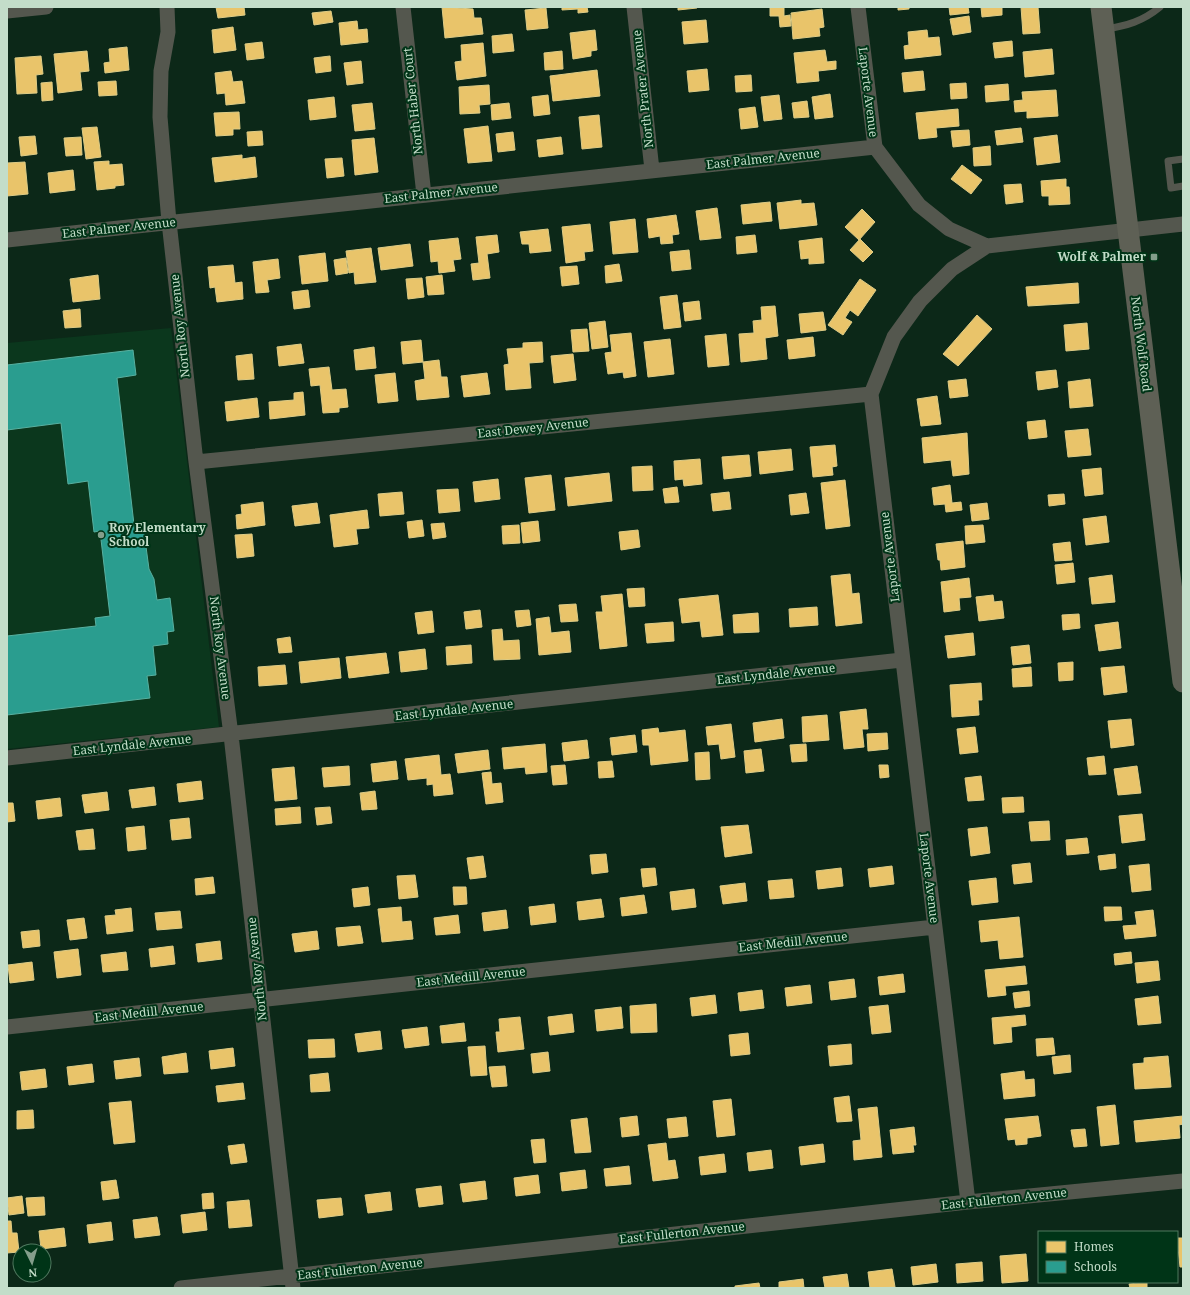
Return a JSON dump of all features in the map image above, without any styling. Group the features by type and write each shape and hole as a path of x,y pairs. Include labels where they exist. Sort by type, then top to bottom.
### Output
{"main road":[{"name":"North Wolf Road","path":"1101,7 1183,682"}],"street":[{"path":"7,11 46,7"},
{"name":"North Roy Avenue","path":"167,7 168,32 161,71 160,117 169,222 196,462 231,735 292,1282"},
{"name":"North Haber Court","path":"403,7 424,195"},
{"name":"North Prater Avenue","path":"634,7 652,170"},
{"name":"Laporte Avenue","path":"858,7 875,147 919,205 949,229 986,246"},
{"name":"East Palmer Avenue","path":"7,240 875,147"},
{"path":"986,246 1183,224"},
{"name":"Laporte Avenue","path":"968,1202 871,394 894,337 920,301 952,269 986,246"},
{"name":"East Dewey Avenue","path":"196,462 871,394"},
{"name":"East Lyndale Avenue","path":"7,758 231,735 902,660"},
{"name":"East Medill Avenue","path":"7,1027 935,926"},
{"name":"East Fullerton Avenue","path":"181,1288 292,1282 968,1202 1183,1181"}],"lane":[{"path":"1103,29 1127,26 1140,21 1160,7"},
{"path":"1183,159 1168,161 1171,188 1183,186"}],"shaded area":[{"name":"Roy Elementary School","path":"171,328 219,727 7,749 7,343"}],"building: Homes":[{"path":"216,7 244,7 245,15 218,18"},
{"path":"442,7 473,9 474,18 481,18 483,34 445,38"},
{"path":"562,7 587,7 588,12 578,13 578,9 562,10"},
{"path":"678,7 697,7 697,8 678,10"},
{"path":"770,7 784,7 784,16 790,15 791,26 780,27 779,16 770,16"},
{"path":"898,7 909,7 909,9 898,10"},
{"path":"949,7 968,7 969,13 950,15"},
{"path":"981,7 1002,7 1002,15 982,17"},
{"path":"1021,7 1038,7 1040,33 1023,34"},
{"path":"546,8 548,28 527,30 525,10"},
{"path":"822,9 824,27 819,28 820,36 793,39 791,13"},
{"path":"331,11 333,22 314,25 312,13"},
{"path":"969,16 971,32 953,35 950,19"},
{"path":"706,20 708,42 684,44 682,22"},
{"path":"357,21 358,30 367,29 368,42 341,45 339,23"},
{"path":"233,27 236,50 214,53 212,30"},
{"path":"595,30 597,50 591,51 591,56 573,59 570,33"},
{"path":"927,30 928,38 939,37 941,55 905,59 904,46 909,45 908,32"},
{"path":"512,34 514,51 493,53 492,36"},
{"path":"1012,41 1013,56 995,58 993,43"},
{"path":"262,42 264,58 247,60 245,44"},
{"path":"483,43 486,76 457,80 455,62 462,61 461,45"},
{"path":"127,47 129,70 105,73 104,63 110,62 109,49"},
{"path":"1052,49 1054,74 1025,77 1023,52"},
{"path":"825,50 827,62 836,61 836,69 818,71 819,81 797,83 794,53"},
{"path":"87,51 89,71 80,72 82,90 58,93 54,54"},
{"path":"562,51 563,69 545,70 544,53"},
{"path":"41,56 43,74 36,75 37,93 17,94 15,58"},
{"path":"330,56 331,71 316,73 314,58"},
{"path":"361,61 363,83 347,85 344,63"},
{"path":"707,69 709,90 689,92 687,71"},
{"path":"597,70 600,96 553,101 550,76"},
{"path":"231,71 233,82 242,81 245,103 226,105 225,93 217,94 215,73"},
{"path":"923,71 925,90 904,92 902,73"},
{"path":"751,75 752,91 736,92 735,76"},
{"path":"116,81 117,95 99,96 98,82"},
{"path":"52,82 53,100 42,101 41,83"},
{"path":"966,83 967,98 951,99 950,84"},
{"path":"1008,84 1009,100 986,102 985,86"},
{"path":"489,85 490,104 479,105 480,113 460,114 459,87"},
{"path":"1056,90 1058,116 1027,118 1027,111 1015,112 1014,101 1023,100 1022,92"},
{"path":"830,94 833,117 815,119 812,97"},
{"path":"548,95 550,114 534,116 532,97"},
{"path":"779,95 782,119 764,121 761,97"},
{"path":"334,97 336,117 310,120 308,100"},
{"path":"807,101 809,117 794,118 792,103"},
{"path":"372,103 375,129 355,131 352,105"},
{"path":"509,103 511,118 492,120 491,105"},
{"path":"755,107 758,127 741,129 739,109"},
{"path":"958,109 959,126 936,128 937,137 919,139 916,113"},
{"path":"239,112 240,129 233,129 233,135 216,136 214,113"},
{"path":"599,115 602,147 582,149 579,117"},
{"path":"488,126 492,161 468,163 464,129"},
{"path":"97,127 101,157 86,159 82,128"},
{"path":"1021,128 1023,142 997,145 995,131"},
{"path":"969,130 970,145 953,147 951,131"},
{"path":"262,131 263,145 248,146 247,132"},
{"path":"513,132 515,150 498,152 496,134"},
{"path":"1057,135 1060,162 1037,165 1034,138"},
{"path":"35,136 37,154 21,156 19,137"},
{"path":"81,137 82,155 66,156 64,138"},
{"path":"561,137 563,154 539,157 537,140"},
{"path":"374,138 378,172 355,175 352,140"},
{"path":"990,146 991,165 974,166 973,148"},
{"path":"242,155 242,159 255,157 257,177 215,182 212,158"},
{"path":"342,158 344,176 327,178 325,159"},
{"path":"109,161 109,165 122,164 124,185 115,186 115,188 97,190 94,162"},
{"path":"25,162 28,194 7,196 7,163"},
{"path":"962,165 982,180 971,194 951,179"},
{"path":"73,170 75,190 50,193 48,173"},
{"path":"1066,179 1066,187 1069,187 1070,204 1049,205 1049,196 1042,196 1041,181"},
{"path":"1021,184 1023,202 1006,204 1004,185"},
{"path":"801,200 801,204 814,203 817,225 780,229 777,203"},
{"path":"770,202 772,221 743,224 741,205"},
{"path":"717,208 721,238 700,240 696,211"},
{"path":"862,209 875,222 859,240 845,227"},
{"path":"676,215 679,234 672,235 673,243 661,244 660,236 649,238 647,219"},
{"path":"635,219 638,252 613,254 610,222"},
{"path":"590,224 593,251 584,252 585,260 566,263 562,227"},
{"path":"548,229 551,251 530,253 529,244 522,244 520,232"},
{"path":"497,235 499,252 487,254 490,278 473,280 471,264 479,263 476,237"},
{"path":"755,235 757,252 737,254 736,237"},
{"path":"458,238 461,259 453,260 455,271 439,273 438,261 431,262 429,241"},
{"path":"822,238 824,263 809,264 809,258 801,259 799,241"},
{"path":"860,239 873,252 863,262 850,250"},
{"path":"410,244 413,266 381,270 378,248"},
{"path":"371,248 376,282 355,284 354,272 349,273 346,251"},
{"path":"689,250 691,269 672,271 670,252"},
{"path":"325,253 328,281 302,284 299,256"},
{"path":"346,258 348,273 336,275 334,260"},
{"path":"278,259 280,278 267,280 269,292 256,293 253,262"},
{"path":"619,264 622,281 606,283 605,266"},
{"path":"233,265 235,283 242,282 243,299 217,302 215,287 210,288 208,267"},
{"path":"577,266 579,284 562,286 560,267"},
{"path":"98,275 100,299 73,302 70,279"},
{"path":"442,275 444,294 428,295 426,277"},
{"path":"422,278 424,297 408,299 406,279"},
{"path":"860,279 876,290 858,316 850,310 845,318 852,322 843,335 828,325"},
{"path":"1078,283 1079,303 1028,306 1026,287"},
{"path":"308,290 310,307 294,309 292,292"},
{"path":"677,295 681,327 664,329 660,297"},
{"path":"699,301 701,319 685,321 683,303"},
{"path":"775,306 778,336 765,338 767,359 741,362 739,334 754,333 753,321 762,320 761,307"},
{"path":"80,309 81,327 65,328 63,311"},
{"path":"823,312 826,330 801,333 799,314"},
{"path":"977,315 992,329 958,366 943,354"},
{"path":"605,321 608,347 592,349 589,323"},
{"path":"1087,323 1089,349 1066,351 1064,325"},
{"path":"587,329 589,351 573,352 571,330"},
{"path":"631,333 636,376 624,378 623,372 608,374 605,353 612,352 610,335"},
{"path":"726,334 729,365 708,367 705,336"},
{"path":"813,337 815,356 789,359 787,340"},
{"path":"670,339 674,374 648,377 644,342"},
{"path":"421,340 423,362 403,364 401,342"},
{"path":"542,342 543,362 529,363 531,388 506,390 504,365 509,364 507,349 523,348 523,343"},
{"path":"301,344 304,363 279,366 277,347"},
{"path":"374,347 376,368 356,370 354,350"},
{"path":"252,354 254,379 238,380 236,356"},
{"path":"573,354 576,380 554,383 551,356"},
{"path":"439,360 441,377 447,377 449,397 417,400 415,381 425,379 423,362"},
{"path":"329,367 332,390 346,389 348,407 339,408 339,412 323,413 320,385 311,386 309,369"},
{"path":"1056,370 1058,387 1038,390 1036,372"},
{"path":"395,373 398,401 378,403 375,375"},
{"path":"487,373 490,394 464,397 461,376"},
{"path":"966,379 968,396 950,398 948,381"},
{"path":"1090,379 1093,406 1070,408 1068,382"},
{"path":"303,392 305,415 270,419 269,402 294,400 294,393"},
{"path":"937,396 941,424 921,426 917,399"},
{"path":"257,398 259,417 227,421 225,402"},
{"path":"1045,420 1047,437 1029,439 1027,422"},
{"path":"1088,429 1091,455 1068,457 1065,431"},
{"path":"967,433 969,474 953,476 951,460 924,463 922,438"},
{"path":"835,445 837,466 832,467 833,475 813,477 810,447"},
{"path":"791,449 793,470 760,474 758,452"},
{"path":"749,455 751,476 724,479 722,457"},
{"path":"700,459 702,484 684,486 683,479 675,480 674,461"},
{"path":"652,466 653,490 633,491 632,467"},
{"path":"1101,468 1103,494 1085,496 1082,470"},
{"path":"609,473 612,501 568,506 565,478"},
{"path":"551,475 555,510 529,513 525,478"},
{"path":"498,479 500,499 475,502 473,482"},
{"path":"845,480 850,526 826,529 821,483"},
{"path":"950,485 952,503 961,502 962,510 946,512 945,504 934,505 932,488"},
{"path":"677,487 679,502 665,503 663,489"},
{"path":"458,489 460,511 439,513 437,490"},
{"path":"402,492 404,514 380,516 378,494"},
{"path":"729,492 731,509 713,511 711,494"},
{"path":"806,493 809,513 791,515 789,495"},
{"path":"1064,494 1065,504 1049,506 1048,495"},
{"path":"263,502 265,525 237,529 236,515 242,514 241,505"},
{"path":"317,503 320,523 295,526 292,506"},
{"path":"987,503 989,519 972,521 970,505"},
{"path":"367,510 369,528 356,529 358,544 334,547 330,515"},
{"path":"1106,516 1109,542 1086,545 1083,519"},
{"path":"422,520 424,536 409,538 407,522"},
{"path":"538,521 540,541 523,543 521,523"},
{"path":"444,523 446,537 433,539 431,524"},
{"path":"519,525 520,543 503,544 502,526"},
{"path":"983,525 985,542 966,544 965,526"},
{"path":"638,530 640,547 621,550 619,532"},
{"path":"252,534 254,556 237,558 235,535"},
{"path":"963,541 965,567 941,570 936,544"},
{"path":"1070,542 1072,560 1055,561 1053,544"},
{"path":"1073,563 1075,582 1057,584 1055,565"},
{"path":"850,574 852,594 859,593 862,623 836,626 831,576"},
{"path":"1112,575 1115,602 1092,604 1089,578"},
{"path":"969,578 971,597 959,598 960,610 944,612 941,582"},
{"path":"644,588 645,606 629,607 627,589"},
{"path":"622,594 627,646 600,649 596,612 603,612 601,596"},
{"path":"718,595 723,635 702,637 700,621 682,623 679,599"},
{"path":"993,595 994,602 1002,601 1004,618 979,621 976,597"},
{"path":"576,604 578,621 561,622 559,605"},
{"path":"817,607 818,625 790,627 789,609"},
{"path":"480,610 482,627 466,629 464,612"},
{"path":"529,610 531,625 517,627 515,611"},
{"path":"432,611 434,632 418,634 415,613"},
{"path":"758,613 759,632 734,633 733,615"},
{"path":"1079,614 1080,628 1063,630 1062,615"},
{"path":"549,617 551,633 569,631 571,652 539,655 536,619"},
{"path":"673,622 674,641 647,643 645,624"},
{"path":"1118,622 1121,648 1099,651 1095,625"},
{"path":"502,629 503,641 519,640 520,659 494,660 492,630"},
{"path":"973,633 975,655 948,658 945,636"},
{"path":"290,637 292,652 279,653 277,639"},
{"path":"471,645 472,663 447,665 446,647"},
{"path":"1029,645 1031,663 1013,665 1011,647"},
{"path":"425,649 427,669 401,672 399,652"},
{"path":"386,653 389,673 349,678 346,657"},
{"path":"339,658 341,678 301,683 299,662"},
{"path":"1073,662 1073,680 1059,681 1058,663"},
{"path":"285,665 287,684 259,686 258,667"},
{"path":"1124,666 1127,692 1104,695 1101,668"},
{"path":"1031,667 1032,686 1013,687 1012,669"},
{"path":"981,683 982,700 978,700 979,715 952,717 950,685"},
{"path":"866,709 868,729 862,729 864,747 844,749 840,712"},
{"path":"827,715 829,740 803,742 802,717"},
{"path":"782,719 784,738 755,742 753,723"},
{"path":"1131,719 1134,745 1111,748 1108,721"},
{"path":"731,724 735,757 721,759 719,744 708,745 706,727"},
{"path":"975,727 978,752 960,754 957,729"},
{"path":"658,728 659,733 685,730 688,761 651,765 649,745 643,745 642,730"},
{"path":"887,733 888,749 868,751 867,734"},
{"path":"635,735 637,752 612,755 610,738"},
{"path":"587,740 589,758 564,761 562,743"},
{"path":"545,744 547,772 526,774 525,767 504,769 502,748"},
{"path":"806,744 807,761 792,762 790,745"},
{"path":"761,749 764,771 746,773 744,751"},
{"path":"488,750 490,769 458,773 455,754"},
{"path":"709,752 710,779 696,780 695,753"},
{"path":"439,755 441,775 450,774 453,794 434,796 433,784 427,785 427,778 408,780 405,759"},
{"path":"1104,756 1106,774 1089,775 1087,758"},
{"path":"396,761 398,779 373,782 371,764"},
{"path":"612,761 614,777 599,778 598,762"},
{"path":"565,765 567,784 553,785 551,766"},
{"path":"879,765 888,765 889,777 880,778"},
{"path":"349,766 350,785 324,787 322,768"},
{"path":"1137,766 1141,793 1118,795 1114,769"},
{"path":"294,767 297,799 275,801 272,769"},
{"path":"491,772 492,784 501,783 503,802 486,804 482,773"},
{"path":"981,776 984,800 968,801 965,778"},
{"path":"201,781 203,799 179,802 177,784"},
{"path":"154,787 156,805 132,808 129,790"},
{"path":"375,791 377,809 362,810 360,793"},
{"path":"107,792 109,810 85,813 82,795"},
{"path":"1023,797 1024,812 1003,813 1002,798"},
{"path":"60,798 62,816 38,819 36,801"},
{"path":"7,803 13,803 15,821 7,822"},
{"path":"300,807 301,823 276,825 275,809"},
{"path":"330,807 332,823 317,825 315,808"},
{"path":"1142,814 1145,840 1122,843 1119,816"},
{"path":"189,818 191,838 172,840 170,820"},
{"path":"1049,821 1050,840 1031,841 1029,822"},
{"path":"748,825 752,853 725,857 721,827"},
{"path":"144,826 146,849 128,851 126,828"},
{"path":"987,827 990,853 971,856 968,829"},
{"path":"93,829 95,849 79,850 76,831"},
{"path":"1087,838 1089,853 1067,855 1066,840"},
{"path":"606,854 608,872 592,874 590,855"},
{"path":"1115,854 1116,868 1100,870 1098,856"},
{"path":"483,856 486,877 470,879 467,858"},
{"path":"1030,863 1032,882 1014,884 1012,865"},
{"path":"1149,864 1151,890 1132,892 1129,866"},
{"path":"892,866 894,884 870,887 868,869"},
{"path":"655,868 657,885 643,887 641,869"},
{"path":"841,868 843,886 818,889 816,871"},
{"path":"415,875 418,897 399,899 397,876"},
{"path":"213,877 215,893 196,895 195,879"},
{"path":"996,878 998,902 972,905 969,881"},
{"path":"792,879 794,897 770,899 768,881"},
{"path":"745,883 747,901 723,904 720,886"},
{"path":"368,887 370,905 354,907 352,889"},
{"path":"453,887 466,887 467,904 454,905"},
{"path":"694,889 696,907 672,910 670,892"},
{"path":"644,895 647,913 622,916 620,898"},
{"path":"601,899 604,917 579,920 577,902"},
{"path":"554,904 556,922 531,925 529,907"},
{"path":"401,907 402,922 411,921 413,939 382,942 378,909"},
{"path":"1104,907 1121,907 1122,920 1105,921"},
{"path":"131,908 133,931 107,934 105,916 116,915 115,910"},
{"path":"506,910 508,928 484,931 482,913"},
{"path":"1153,910 1156,936 1125,939 1123,926 1137,925 1135,912"},
{"path":"180,911 182,928 157,930 155,913"},
{"path":"458,915 460,933 436,935 434,918"},
{"path":"1019,917 1023,957 1000,959 998,940 981,942 979,921"},
{"path":"84,918 87,938 70,940 67,920"},
{"path":"360,926 363,943 338,946 336,928"},
{"path":"39,930 40,946 23,948 21,932"},
{"path":"317,931 319,949 295,952 292,934"},
{"path":"220,941 222,959 198,962 196,944"},
{"path":"173,946 175,964 151,967 149,949"},
{"path":"78,949 81,975 57,978 54,952"},
{"path":"126,952 128,970 103,972 101,955"},
{"path":"1131,952 1132,963 1115,965 1114,954"},
{"path":"1158,961 1160,980 1137,983 1135,963"},
{"path":"32,962 34,980 10,983 8,965"},
{"path":"1025,966 1027,984 1005,986 1006,995 988,997 985,970"},
{"path":"903,974 905,992 880,995 878,977"},
{"path":"854,979 856,997 831,1000 829,982"},
{"path":"810,985 812,1003 787,1006 785,988"},
{"path":"762,990 764,1008 740,1011 738,993"},
{"path":"1029,991 1030,1006 1015,1008 1013,993"},
{"path":"715,995 717,1013 692,1016 690,998"},
{"path":"1158,996 1161,1023 1138,1025 1135,999"},
{"path":"656,1004 657,1032 631,1033 630,1006"},
{"path":"888,1005 891,1032 872,1034 869,1007"},
{"path":"621,1007 623,1028 597,1031 595,1010"},
{"path":"572,1014 574,1032 550,1035 548,1017"},
{"path":"1025,1015 1026,1025 1011,1027 1012,1042 994,1044 992,1018"},
{"path":"520,1017 524,1049 498,1052 496,1032 500,1032 499,1019"},
{"path":"464,1023 466,1041 442,1043 440,1026"},
{"path":"427,1027 429,1045 405,1048 402,1030"},
{"path":"380,1031 382,1049 358,1052 355,1034"},
{"path":"748,1033 750,1054 731,1056 729,1035"},
{"path":"1053,1038 1055,1054 1037,1056 1036,1039"},
{"path":"334,1039 335,1057 309,1058 308,1040"},
{"path":"851,1044 852,1064 830,1066 828,1046"},
{"path":"485,1046 487,1075 471,1076 468,1047"},
{"path":"233,1048 235,1066 211,1069 209,1051"},
{"path":"548,1052 550,1071 533,1073 531,1054"},
{"path":"186,1053 188,1072 164,1074 162,1057"},
{"path":"1070,1055 1071,1072 1054,1074 1052,1057"},
{"path":"1168,1056 1171,1087 1135,1089 1133,1064 1144,1063 1144,1058"},
{"path":"139,1058 141,1076 116,1079 114,1061"},
{"path":"92,1064 94,1082 69,1085 67,1067"},
{"path":"505,1066 507,1086 492,1087 489,1067"},
{"path":"45,1069 47,1087 22,1090 20,1072"},
{"path":"1024,1071 1025,1080 1034,1079 1035,1096 1004,1099 1001,1074"},
{"path":"328,1073 330,1091 311,1092 310,1075"},
{"path":"243,1083 245,1099 218,1102 216,1086"},
{"path":"849,1096 852,1121 837,1122 834,1098"},
{"path":"731,1099 735,1135 717,1137 713,1101"},
{"path":"131,1101 135,1142 114,1144 109,1103"},
{"path":"1115,1105 1119,1144 1101,1146 1097,1107"},
{"path":"877,1107 882,1157 854,1160 853,1141 861,1140 858,1109"},
{"path":"33,1110 34,1128 17,1129 17,1111"},
{"path":"637,1116 639,1135 622,1137 620,1118"},
{"path":"1038,1116 1041,1136 1027,1138 1027,1144 1016,1145 1015,1139 1008,1140 1005,1119"},
{"path":"1183,1116 1183,1124 1179,1125 1180,1138 1136,1142 1134,1121"},
{"path":"686,1117 688,1136 669,1138 667,1119"},
{"path":"587,1118 591,1152 575,1153 571,1120"},
{"path":"914,1127 916,1145 913,1145 914,1152 893,1154 890,1130"},
{"path":"1085,1129 1087,1146 1074,1147 1071,1130"},
{"path":"544,1139 546,1162 534,1163 531,1140"},
{"path":"666,1143 668,1161 675,1160 678,1178 653,1181 648,1145"},
{"path":"244,1144 247,1162 231,1164 228,1146"},
{"path":"823,1144 825,1162 801,1165 799,1147"},
{"path":"771,1150 773,1168 749,1171 747,1153"},
{"path":"724,1154 726,1172 701,1175 699,1157"},
{"path":"629,1166 631,1184 606,1186 604,1169"},
{"path":"585,1170 587,1188 562,1191 560,1173"},
{"path":"538,1175 540,1193 516,1196 514,1178"},
{"path":"116,1180 119,1198 103,1200 101,1182"},
{"path":"485,1181 487,1199 463,1202 460,1184"},
{"path":"441,1186 443,1204 419,1207 416,1189"},
{"path":"390,1192 392,1210 368,1213 365,1195"},
{"path":"213,1193 214,1208 203,1209 202,1194"},
{"path":"22,1196 24,1213 9,1215 7,1198"},
{"path":"44,1197 45,1215 28,1216 26,1198"},
{"path":"341,1198 343,1215 319,1218 317,1200"},
{"path":"249,1200 252,1226 229,1228 227,1202"},
{"path":"205,1212 207,1230 183,1233 181,1215"},
{"path":"157,1217 160,1235 135,1238 133,1220"},
{"path":"7,1221 11,1221 12,1233 17,1233 18,1243 12,1243 12,1253 7,1253"},
{"path":"111,1222 113,1240 89,1243 87,1225"},
{"path":"64,1228 66,1246 52,1248 52,1243 40,1243 39,1231"},
{"path":"1178,1238 1183,1238 1183,1267 1180,1267"},
{"path":"1026,1254 1028,1281 1002,1283 1000,1256"},
{"path":"982,1262 983,1281 957,1283 956,1264"},
{"path":"936,1264 938,1282 913,1285 911,1267"},
{"path":"892,1269 895,1287 870,1288 868,1272"},
{"path":"847,1274 849,1288 825,1288 823,1277"},
{"path":"803,1279 804,1288 779,1288 779,1282"},
{"path":"759,1283 760,1288 735,1288 735,1286"},
{"path":"1147,1283 1147,1288 1130,1288 1129,1284"}],"building: Schools":[{"path":"133,350 136,375 117,378 135,533 144,532 149,569 154,579 157,600 170,598 174,631 167,632 168,644 153,646 156,675 147,676 150,698 7,715 7,636 96,626 95,618 110,616 100,531 94,532 88,481 68,484 61,423 7,430 7,365"}],"place":[{"name":"Wolf & Palmer","path":"1154,257"},
{"name":"Roy Elementary School","path":"101,535"}]}
